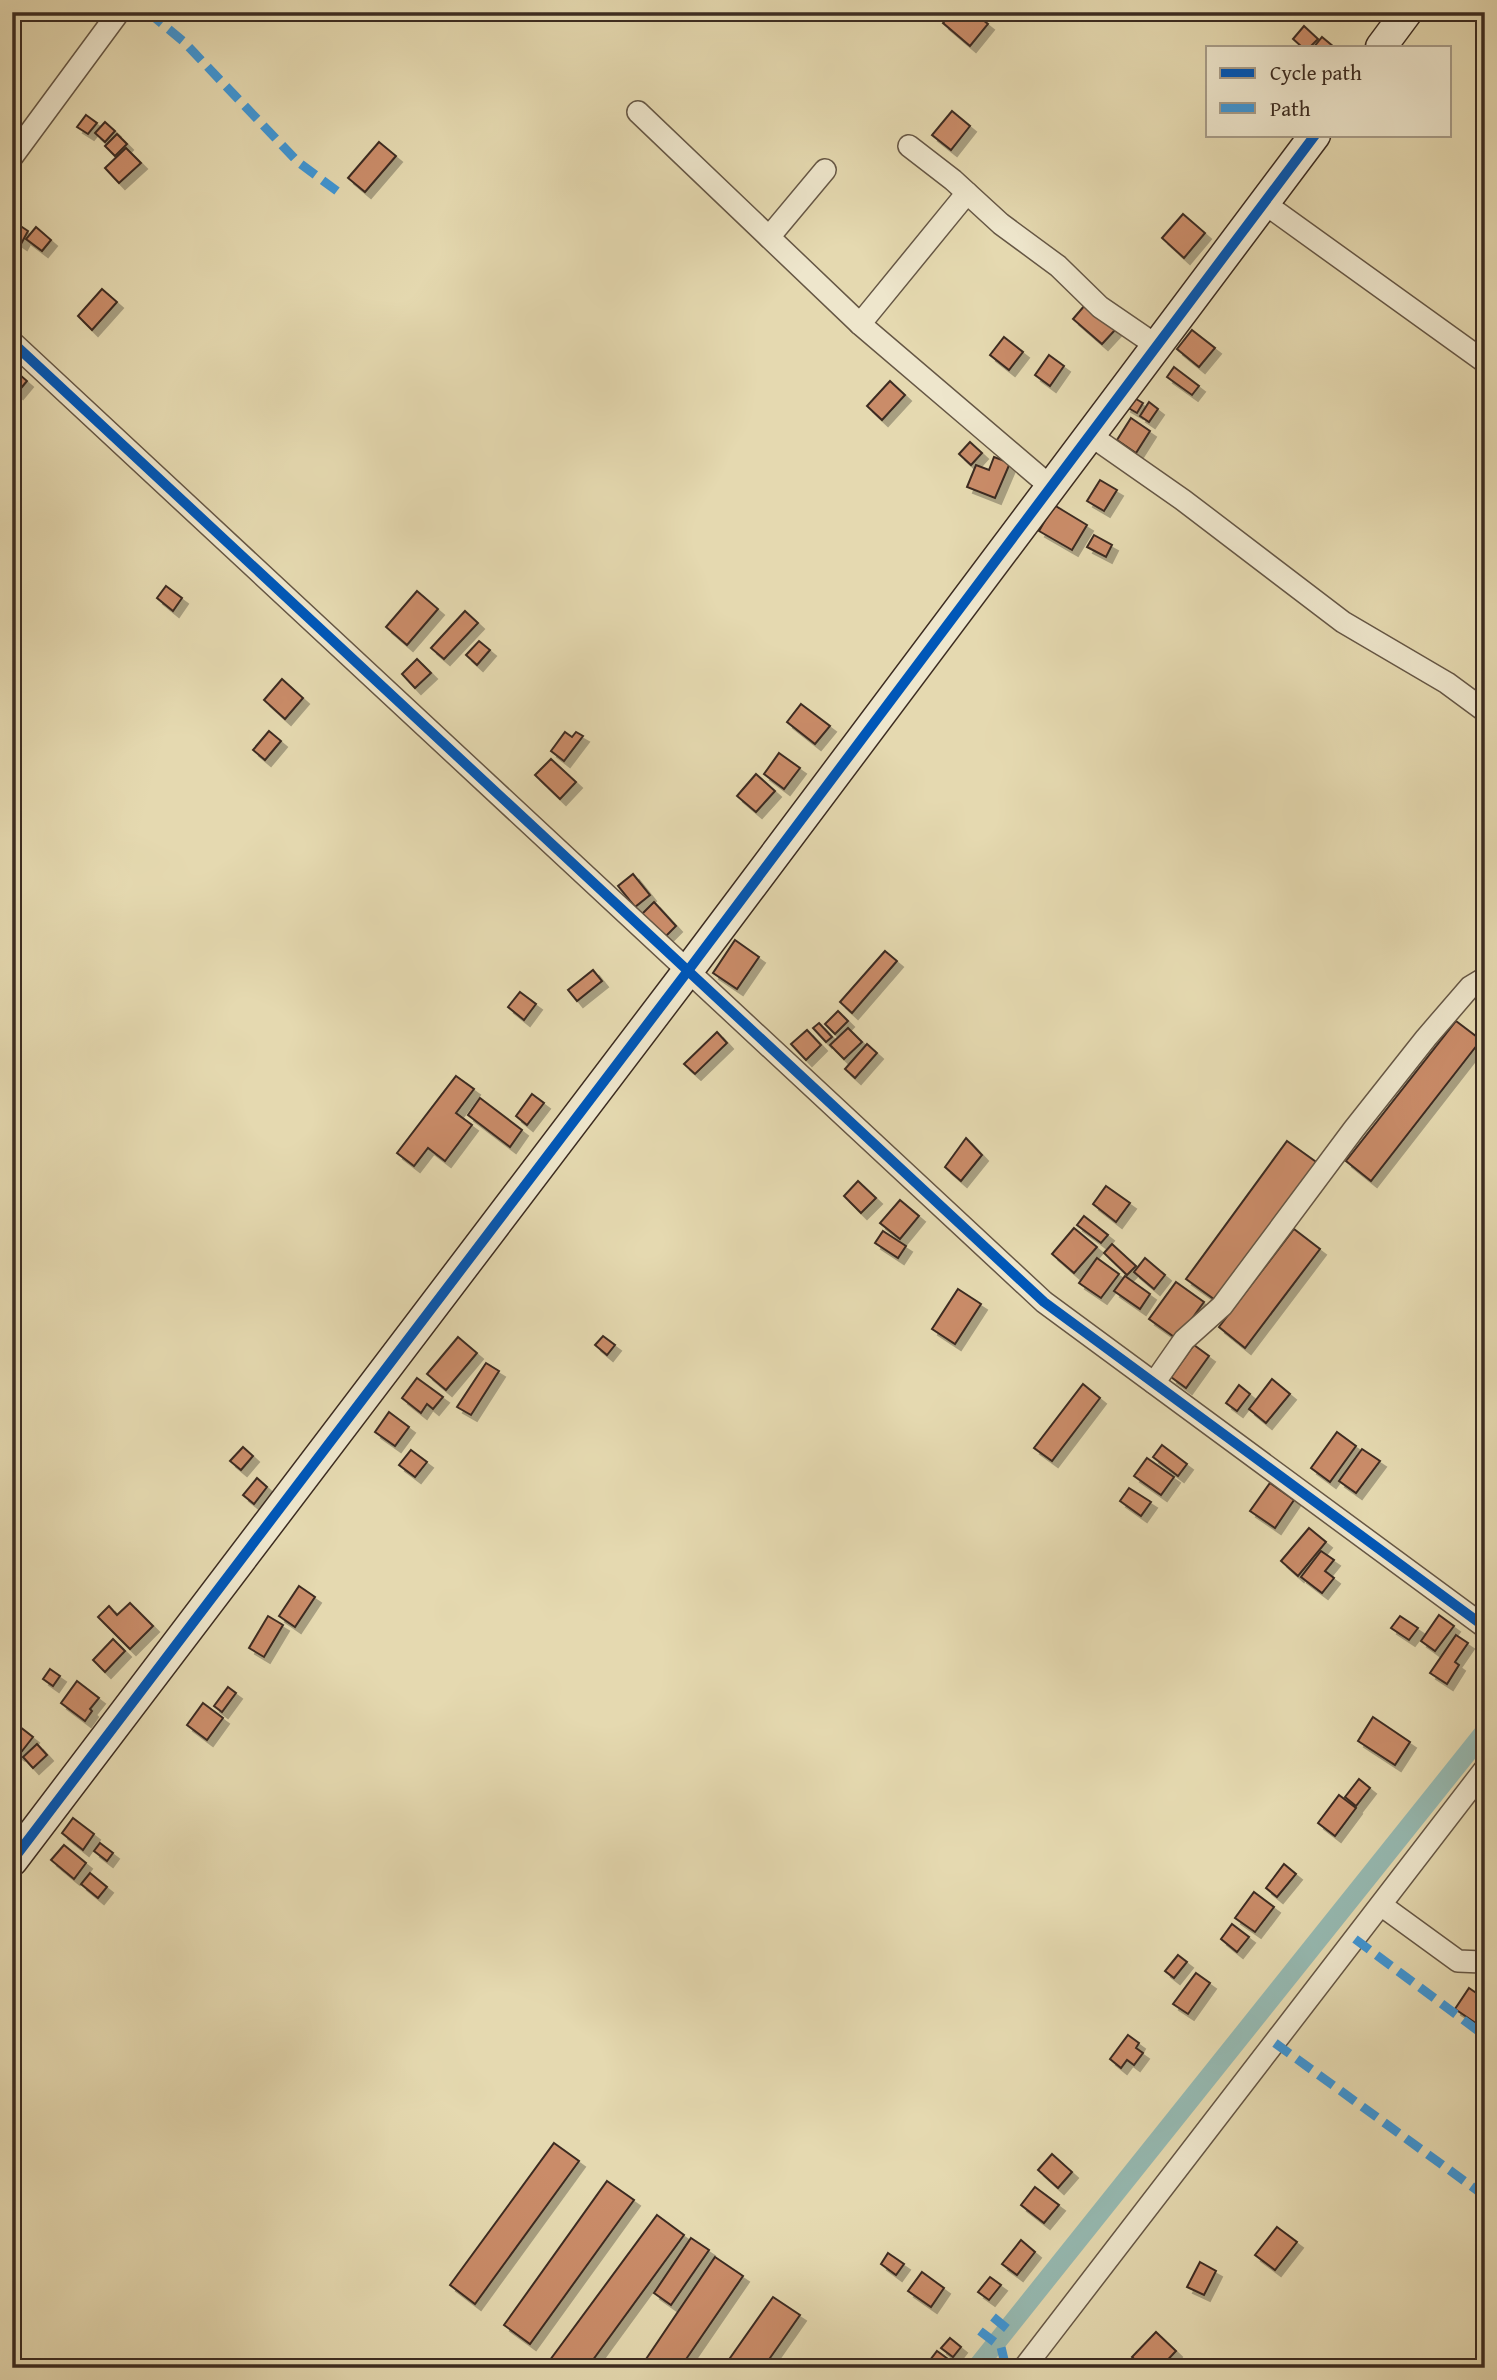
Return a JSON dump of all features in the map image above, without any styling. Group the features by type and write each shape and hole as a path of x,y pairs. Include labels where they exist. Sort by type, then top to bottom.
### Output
{"street":[{"path":"12,157 119,12"},
{"path":"1382,46 1407,12"},
{"path":"638,112 860,324 1051,487"},
{"path":"12,1861 687,972 1314,136"},
{"path":"909,146 968,193 1001,224 1058,266 1100,307 1157,345"},
{"path":"769,237 825,170"},
{"path":"860,324 968,193"},
{"path":"1264,203 1485,362"},
{"path":"12,342 1044,1302 1485,1627"},
{"path":"1090,435 1183,500 1343,622 1447,684 1485,711"},
{"path":"1154,1383 1184,1340 1222,1306 1354,1129 1426,1038 1470,987 1485,978"},
{"path":"1024,2368 1485,1769"},
{"path":"1381,1905 1458,1961 1482,1962 1485,1958"}],"building":[{"path":"952,12 973,12 988,24 970,46 943,23"},
{"path":"1304,26 1318,39 1311,46 1301,46 1293,39"},
{"path":"1322,37 1333,46 1315,46"},
{"path":"952,111 970,126 951,150 932,135"},
{"path":"86,115 97,123 88,134 77,127"},
{"path":"105,122 115,131 105,142 95,133"},
{"path":"117,134 127,144 115,156 105,146"},
{"path":"379,142 396,156 365,192 348,178"},
{"path":"126,148 141,163 119,183 105,168"},
{"path":"1183,214 1205,233 1184,258 1162,238"},
{"path":"19,225 28,231 21,244 12,238"},
{"path":"36,227 51,240 42,251 26,239"},
{"path":"102,289 117,302 92,330 78,316"},
{"path":"1085,305 1115,330 1102,344 1073,319"},
{"path":"1192,330 1215,348 1199,367 1177,349"},
{"path":"1004,337 1023,352 1009,370 990,355"},
{"path":"1049,355 1064,366 1050,386 1035,375"},
{"path":"1174,367 1199,386 1192,395 1167,377"},
{"path":"12,368 27,381 17,393 12,389"},
{"path":"890,381 905,395 882,420 867,406"},
{"path":"1131,396 1143,403 1137,413 1125,406"},
{"path":"1149,402 1158,409 1149,422 1140,416"},
{"path":"1131,418 1150,431 1136,453 1117,440"},
{"path":"970,442 982,453 971,465 959,454"},
{"path":"994,457 1010,463 995,498 967,487 976,465 989,470"},
{"path":"1100,480 1117,490 1104,511 1087,501"},
{"path":"1054,505 1087,525 1072,550 1039,531"},
{"path":"1094,535 1112,545 1106,557 1087,547"},
{"path":"166,586 182,598 173,611 157,598"},
{"path":"417,591 438,609 407,645 386,627"},
{"path":"465,611 478,623 444,659 431,648"},
{"path":"479,641 490,650 477,665 466,655"},
{"path":"417,659 431,673 415,688 402,674"},
{"path":"282,679 303,698 285,719 264,700"},
{"path":"801,704 830,726 815,744 787,722"},
{"path":"269,731 281,741 265,760 253,750"},
{"path":"565,732 572,737 576,732 583,736 564,761 551,751"},
{"path":"779,753 800,768 784,789 764,774"},
{"path":"551,759 576,782 560,799 535,775"},
{"path":"756,774 775,791 756,812 737,796"},
{"path":"633,874 650,895 635,907 618,886"},
{"path":"654,902 676,926 660,942 638,918"},
{"path":"735,940 759,957 737,989 713,973"},
{"path":"885,951 897,961 852,1013 840,1002"},
{"path":"593,970 602,981 577,1001 568,990"},
{"path":"520,992 536,1004 524,1020 508,1007"},
{"path":"838,1011 848,1021 835,1034 825,1024"},
{"path":"1456,1021 1481,1040 1371,1181 1346,1161"},
{"path":"819,1023 832,1037 826,1042 813,1028"},
{"path":"848,1028 862,1042 844,1059 830,1045"},
{"path":"807,1030 821,1045 806,1060 791,1044"},
{"path":"717,1032 727,1043 695,1074 684,1064"},
{"path":"867,1044 877,1053 855,1078 845,1069"},
{"path":"456,1076 474,1089 456,1113 472,1125 445,1161 428,1148 414,1166 397,1153"},
{"path":"532,1094 544,1103 527,1125 516,1116"},
{"path":"480,1098 522,1130 510,1147 468,1115"},
{"path":"966,1138 982,1155 961,1181 945,1167"},
{"path":"1287,1141 1319,1164 1218,1302 1186,1279"},
{"path":"858,1181 876,1198 861,1213 844,1196"},
{"path":"1106,1186 1130,1203 1116,1222 1093,1204"},
{"path":"900,1200 919,1216 900,1239 880,1223"},
{"path":"1084,1216 1108,1235 1101,1243 1077,1225"},
{"path":"1074,1228 1097,1247 1074,1273 1052,1254"},
{"path":"1294,1229 1320,1249 1245,1348 1219,1327"},
{"path":"883,1231 906,1246 898,1258 875,1243"},
{"path":"1112,1244 1136,1266 1127,1275 1104,1253"},
{"path":"1097,1258 1119,1274 1101,1298 1079,1283"},
{"path":"1145,1258 1165,1275 1154,1289 1134,1272"},
{"path":"1125,1276 1150,1294 1140,1309 1114,1291"},
{"path":"1176,1282 1204,1302 1177,1339 1149,1319"},
{"path":"958,1289 981,1304 955,1344 932,1329"},
{"path":"603,1336 615,1345 607,1355 595,1345"},
{"path":"458,1337 477,1353 446,1390 427,1374"},
{"path":"1194,1345 1209,1356 1186,1388 1171,1377"},
{"path":"486,1363 499,1371 471,1415 457,1407"},
{"path":"417,1378 443,1397 433,1409 427,1404 421,1413 402,1398"},
{"path":"1272,1379 1290,1394 1266,1423 1249,1409"},
{"path":"1083,1384 1100,1398 1052,1461 1034,1448"},
{"path":"1239,1385 1250,1394 1237,1411 1226,1403"},
{"path":"389,1412 409,1427 395,1446 375,1432"},
{"path":"1337,1432 1356,1446 1330,1482 1311,1468"},
{"path":"1162,1445 1187,1464 1178,1476 1153,1457"},
{"path":"243,1447 253,1456 241,1470 230,1461"},
{"path":"1362,1449 1380,1461 1356,1493 1339,1481"},
{"path":"411,1450 427,1462 415,1477 399,1465"},
{"path":"1147,1458 1174,1477 1161,1495 1134,1476"},
{"path":"257,1478 267,1487 254,1504 243,1495"},
{"path":"1270,1483 1294,1500 1275,1528 1250,1511"},
{"path":"1129,1488 1151,1502 1141,1516 1120,1501"},
{"path":"1309,1528 1326,1542 1298,1576 1281,1561"},
{"path":"1321,1551 1334,1560 1325,1571 1334,1578 1322,1593 1301,1577"},
{"path":"299,1586 315,1597 295,1627 279,1616"},
{"path":"130,1603 153,1626 130,1649 98,1617 109,1606 117,1615"},
{"path":"1439,1615 1454,1626 1435,1651 1421,1641"},
{"path":"268,1616 283,1625 264,1657 249,1648"},
{"path":"1400,1616 1418,1628 1409,1640 1391,1628"},
{"path":"1456,1635 1468,1643 1455,1662 1459,1665 1447,1684 1430,1673"},
{"path":"113,1639 125,1651 105,1672 93,1660"},
{"path":"50,1669 60,1676 53,1686 43,1679"},
{"path":"77,1681 99,1698 85,1721 61,1703"},
{"path":"228,1687 236,1693 222,1712 214,1706"},
{"path":"203,1703 223,1718 207,1740 187,1725"},
{"path":"1373,1717 1410,1742 1395,1765 1358,1741"},
{"path":"15,1723 33,1737 19,1755 12,1750 12,1726"},
{"path":"37,1744 47,1755 33,1768 23,1757"},
{"path":"1359,1779 1370,1788 1356,1806 1345,1797"},
{"path":"1339,1795 1356,1808 1335,1836 1318,1823"},
{"path":"73,1818 94,1834 83,1850 62,1833"},
{"path":"100,1843 113,1853 107,1861 94,1851"},
{"path":"64,1845 86,1863 74,1879 51,1860"},
{"path":"1284,1864 1296,1874 1277,1897 1266,1888"},
{"path":"90,1873 107,1887 98,1898 81,1884"},
{"path":"1254,1892 1274,1907 1255,1932 1235,1918"},
{"path":"1232,1924 1249,1937 1237,1952 1221,1939"},
{"path":"1178,1955 1187,1962 1174,1978 1165,1971"},
{"path":"1196,1973 1210,1983 1188,2014 1173,2004"},
{"path":"1469,1988 1485,1999 1483,2028 1455,2009"},
{"path":"1128,2035 1139,2043 1136,2048 1143,2053 1134,2065 1127,2060 1121,2068 1110,2059"},
{"path":"554,2143 579,2161 475,2304 450,2285"},
{"path":"1052,2154 1072,2172 1058,2188 1038,2170"},
{"path":"607,2181 634,2200 530,2344 504,2325"},
{"path":"1035,2187 1059,2205 1044,2223 1021,2205"},
{"path":"657,2215 684,2235 587,2368 561,2368 550,2360"},
{"path":"1277,2227 1297,2242 1275,2270 1255,2255"},
{"path":"691,2238 709,2250 671,2305 654,2293"},
{"path":"1021,2240 1035,2252 1017,2275 1002,2264"},
{"path":"888,2253 904,2264 896,2275 881,2264"},
{"path":"715,2257 743,2276 680,2368 640,2368"},
{"path":"1200,2262 1216,2271 1204,2295 1187,2287"},
{"path":"922,2272 944,2288 931,2307 908,2291"},
{"path":"990,2277 1001,2285 989,2300 978,2292"},
{"path":"773,2297 800,2315 763,2368 723,2368"},
{"path":"1156,2332 1176,2351 1160,2368 1143,2368 1132,2357"},
{"path":"950,2338 961,2347 953,2357 941,2348"},
{"path":"937,2351 948,2359 941,2368 924,2368"}],"waterway":[{"path":"976,2368 1485,1731"}],"marked path":[{"path":"148,12 184,42 298,162 337,191"},
{"path":"1355,1939 1485,2036"},
{"path":"1275,2043 1485,2196"},
{"path":"993,2317 1010,2331"},
{"path":"980,2331 1001,2347 1006,2368"}],"cycle path":[{"path":"12,1861 687,972 1314,136"},
{"path":"12,342 1044,1302 1485,1627"}]}
